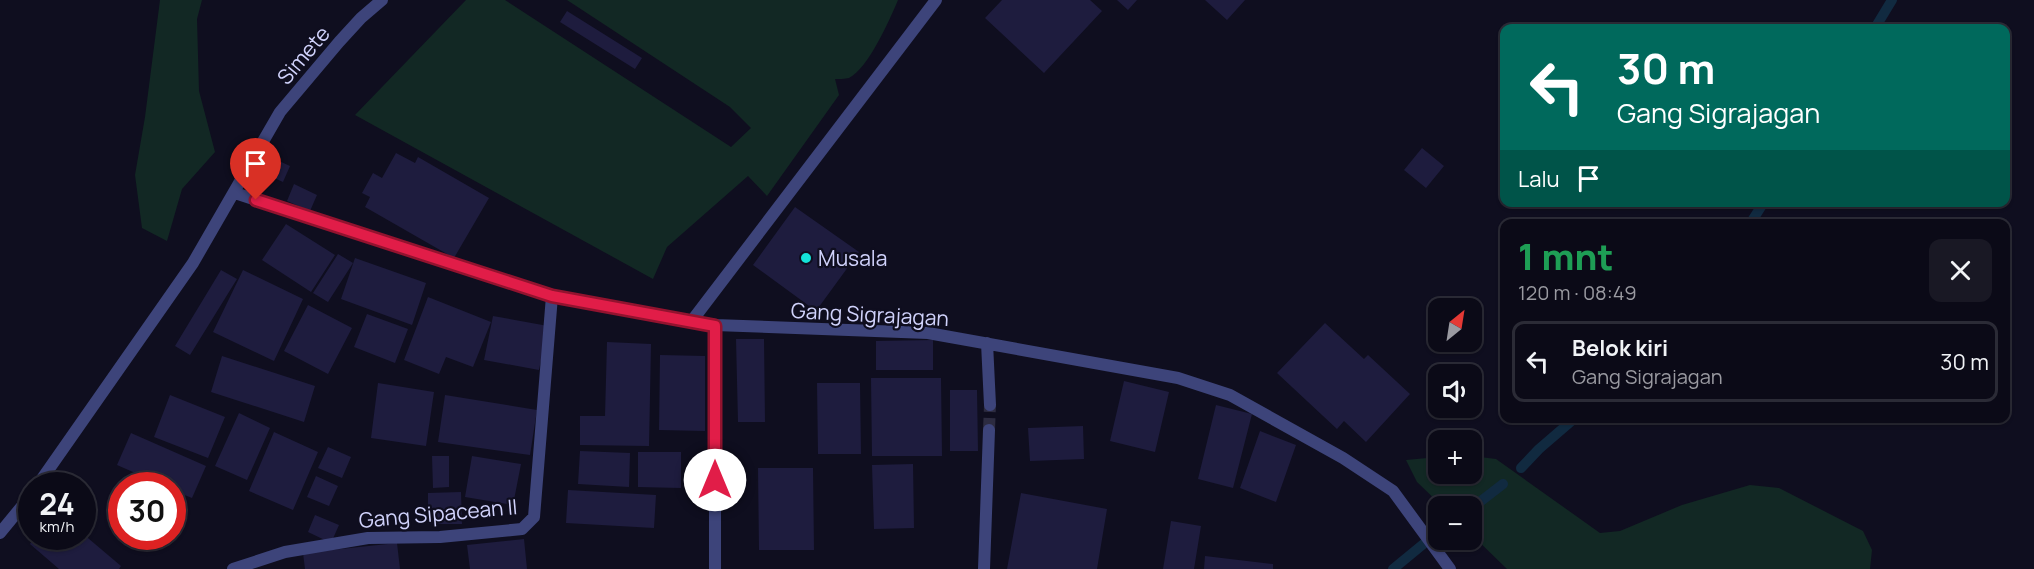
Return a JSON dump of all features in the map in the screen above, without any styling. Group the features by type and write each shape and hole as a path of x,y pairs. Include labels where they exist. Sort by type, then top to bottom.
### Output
{"street":[{"name":"Simete","path":"48,472 193,263 280,112 354,26 382,0"},
{"path":"691,322 936,0"},
{"name":"Gang Sigrajagan","path":"235,193 552,296 715,326 928,333 1178,378 1230,395 1343,458 1393,491 1450,569"},
{"name":"Gang Sipacean II","path":"233,569 285,552 368,538 440,537 522,529 527,526 534,517 552,296"},
{"path":"715,326 715,569"},
{"path":"987,343 990,405"},
{"path":"984,569 989,430"},
{"path":"0,534 18,512"}],"green space":[{"path":"160,0 202,0 197,19 199,91 215,152 182,189 167,241 142,228 135,175"},
{"path":"466,0 505,0 731,147 751,128 730,107 567,0 898,0 878,43 864,65 849,78 835,79 839,95 767,196 748,176 667,247 653,279 355,115"},
{"path":"1482,457 1496,459 1600,533 1620,531 1682,505 1750,485 1779,488 1863,531 1872,550 1870,569 1507,569 1482,545 1482,496 1432,496 1417,482 1406,460 1428,458 1428,484 1482,484"}],"building":[{"path":"1002,0 1090,0 1102,11 1044,73 985,18"},
{"path":"1117,0 1137,0 1128,10"},
{"path":"1205,0 1245,0 1227,20"},
{"path":"567,11 642,58 635,69 560,22"},
{"path":"1422,148 1444,166 1426,188 1404,170"},
{"path":"396,153 415,163 418,157 489,198 454,258 365,207 370,197 362,193 373,173 382,178"},
{"path":"266,155 290,166 283,182 259,171"},
{"path":"294,184 317,195 310,211 287,201"},
{"name":"Musala","path":"795,207 859,252 816,311 753,265"},
{"path":"286,224 335,255 311,292 262,260"},
{"path":"338,254 353,263 328,302 313,293"},
{"path":"355,258 426,283 412,325 341,299"},
{"path":"221,270 237,279 190,355 175,346"},
{"path":"243,270 303,299 274,361 213,332"},
{"path":"428,297 491,322 473,367 446,357 439,374 404,360"},
{"path":"308,305 352,328 328,374 284,351"},
{"path":"367,314 408,329 395,363 354,347"},
{"path":"493,316 548,326 539,370 484,360"},
{"path":"1325,323 1364,359 1368,355 1410,394 1366,442 1344,421 1337,429 1277,373"},
{"path":"736,339 764,339 765,422 738,422"},
{"path":"933,340 933,370 876,370 876,341"},
{"path":"607,342 651,344 649,446 580,445 580,416 605,416"},
{"path":"660,355 705,356 705,431 659,430"},
{"path":"222,356 315,386 304,422 211,392"},
{"path":"871,378 941,378 942,456 872,456"},
{"path":"1124,381 1169,392 1155,452 1110,441"},
{"path":"378,383 434,392 426,446 371,438"},
{"path":"817,383 860,383 861,454 818,454"},
{"path":"950,390 977,390 978,451 950,451"},
{"path":"170,395 225,417 208,458 154,437"},
{"path":"445,395 537,410 530,455 438,442"},
{"path":"1216,405 1252,414 1233,488 1198,479"},
{"path":"239,413 270,428 247,480 215,466"},
{"path":"1083,426 1084,459 1030,461 1028,428"},
{"path":"1260,431 1296,445 1276,502 1240,488"},
{"path":"274,432 318,452 293,510 249,491"},
{"path":"131,433 206,466 192,498 186,496 186,472 133,472 117,465"},
{"path":"328,447 351,457 342,478 318,468"},
{"path":"580,451 630,453 629,487 578,484"},
{"path":"638,452 681,452 681,488 638,487"},
{"path":"432,456 449,456 449,487 433,488"},
{"path":"472,456 521,464 513,505 465,497"},
{"path":"913,464 914,528 874,529 872,465"},
{"path":"758,468 813,468 814,550 759,550"},
{"path":"316,476 338,486 329,506 307,497"},
{"path":"568,490 656,495 654,528 566,523"},
{"path":"461,492 462,524 428,524 428,493"},
{"path":"1021,493 1107,509 1097,569 1007,569"},
{"path":"315,515 339,525 331,543 308,532"},
{"path":"1171,521 1201,526 1194,569 1163,569"},
{"path":"524,539 527,569 470,569 467,545"},
{"path":"397,543 400,569 305,569 303,553"},
{"path":"96,545 121,566 119,569 59,569 37,550 96,550"},
{"path":"1205,556 1273,564 1273,569 1204,569"}],"waterway":[{"path":"1877,24 1892,0"},
{"path":"1753,219 1761,207"},
{"path":"1521,468 1569,423"},
{"path":"1482,500 1503,484"},
{"path":"1393,569 1428,540"}],"tunnel":[{"path":"989,430 990,405"}],"place":[{"name":"Musala","path":"806,258"}],"route":[{"path":"256,200 552,296 715,326 715,480"}]}
